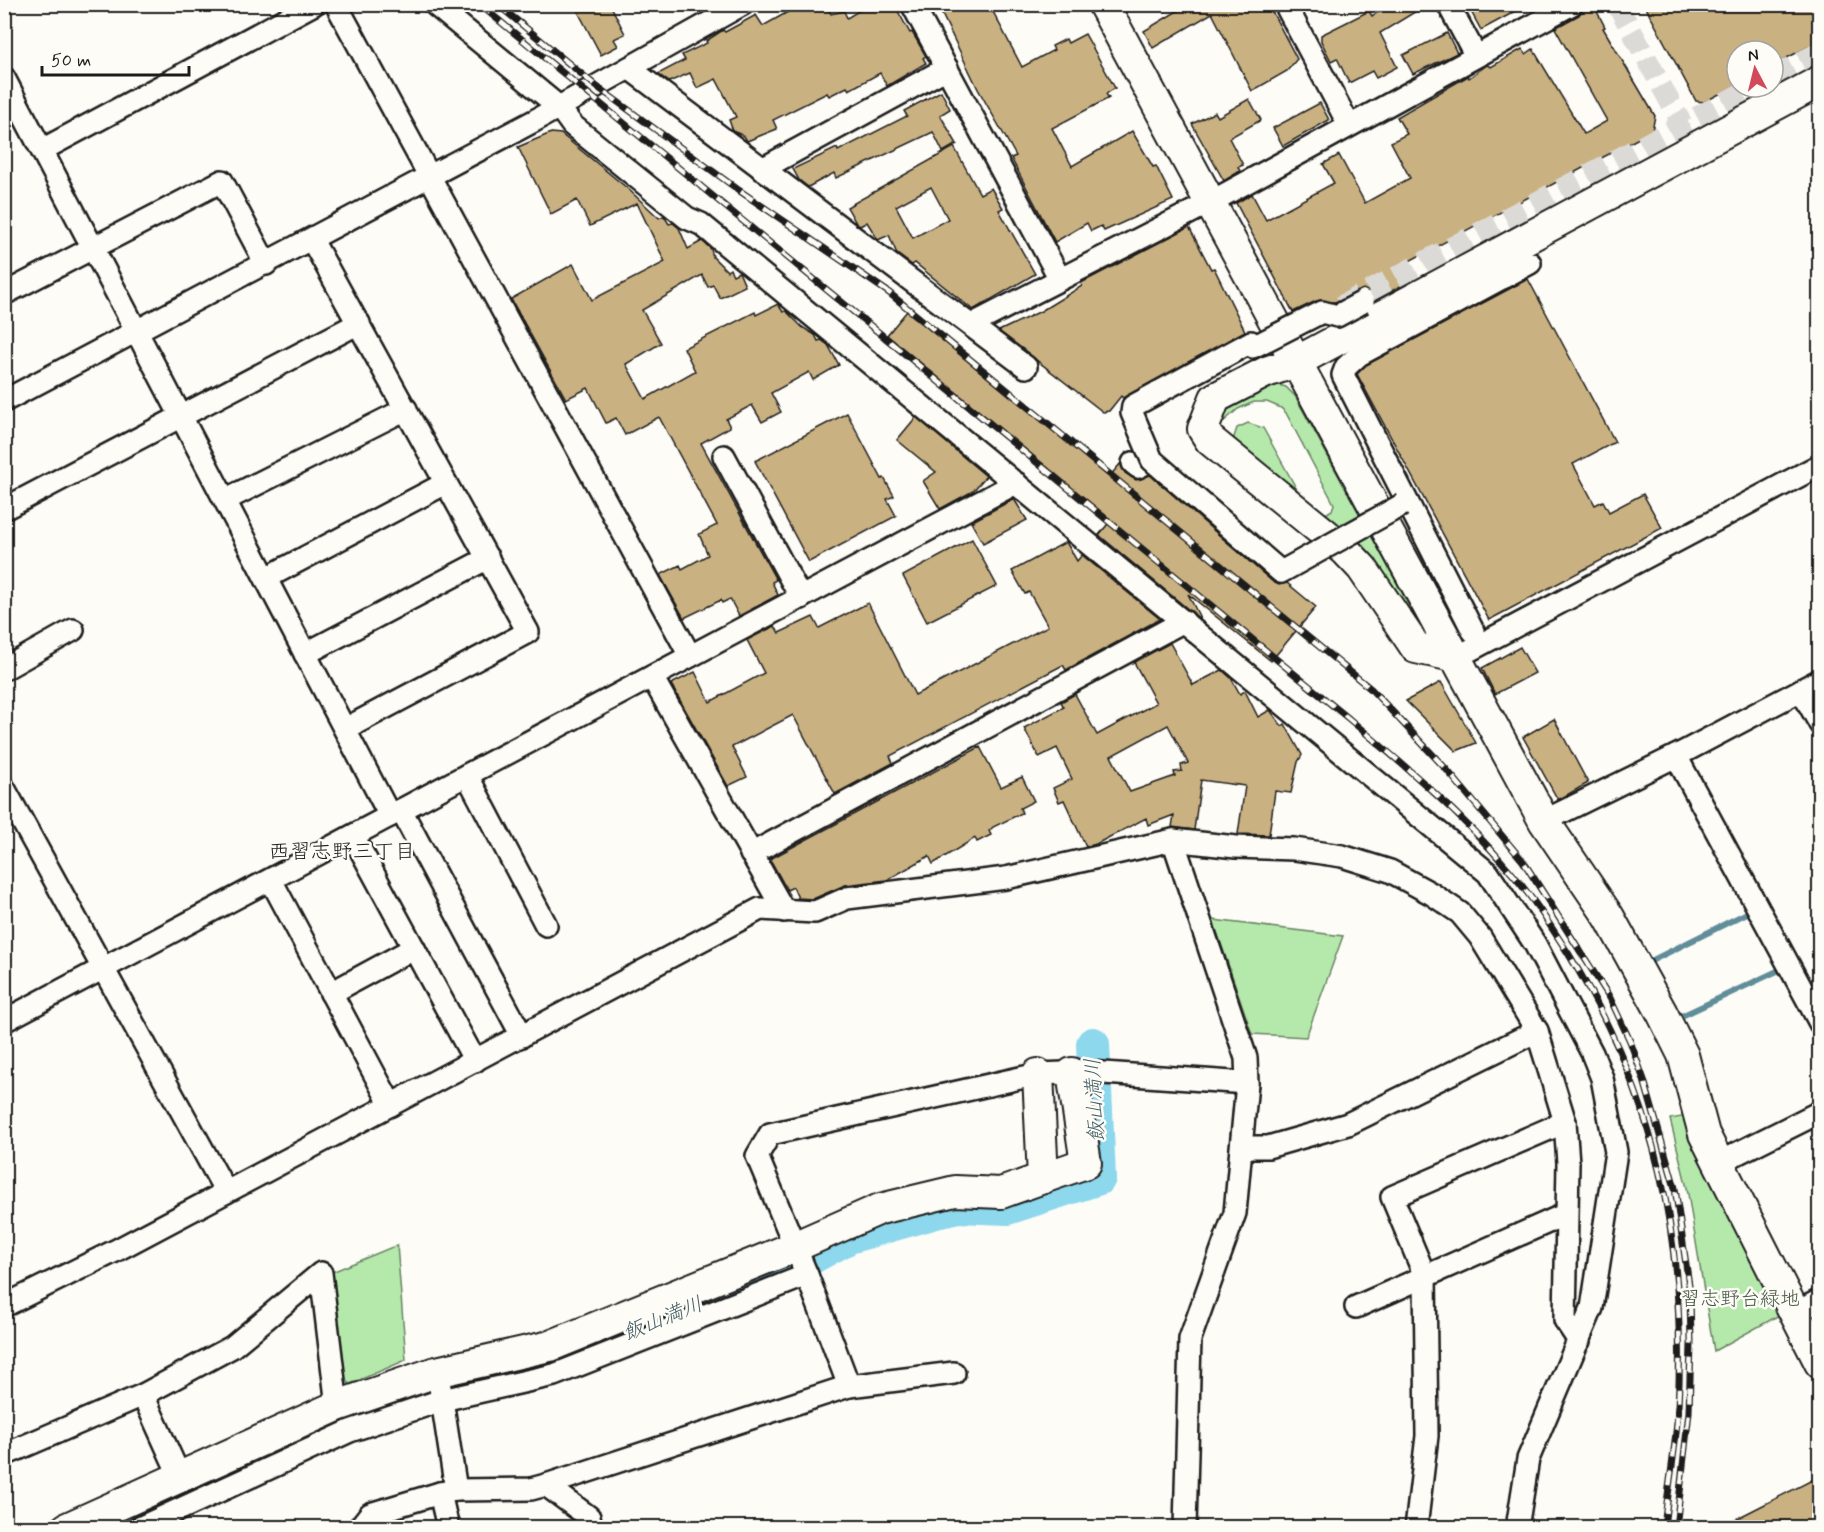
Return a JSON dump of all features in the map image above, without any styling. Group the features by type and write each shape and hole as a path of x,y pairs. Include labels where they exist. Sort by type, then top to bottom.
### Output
{"street":[{"path":"42,150 314,4"},
{"path":"336,4 431,175 690,656"},
{"path":"434,4 559,107 572,125 687,218 700,224 1488,873 1535,944 1593,1053 1602,1078 1616,1152 1597,1289 1579,1341 1528,1459 1517,1527"},
{"path":"4,401 312,240 559,107 629,68 720,10 743,4"},
{"path":"912,4 1060,279"},
{"path":"1103,4 1544,821 1609,917 1662,1013 1683,1055 1704,1134 1820,1363"},
{"path":"1286,4 1349,125"},
{"path":"1448,4 1476,56"},
{"path":"971,325 1209,203 1572,4"},
{"path":"629,68 1026,367"},
{"path":"762,169 947,68"},
{"path":"4,78 345,729 396,813 522,1036"},
{"path":"1820,81 1296,362 1266,372 1215,398 1203,429 1210,440 1345,550 1371,581 1416,648 1457,657 1820,465"},
{"path":"4,294 222,181 266,264"},
{"path":"312,240 528,632 345,729"},
{"path":"1473,631 1343,375 1346,367 1359,355 1530,262"},
{"path":"1363,302 1337,316 1322,312 1253,347 1251,342 1133,406 1132,413 1143,461 1281,572 1402,506"},
{"path":"4,509 359,323"},
{"path":"225,500 405,409"},
{"path":"724,456 801,598"},
{"path":"266,578 446,483"},
{"path":"4,1021 1016,483"},
{"path":"305,654 488,558"},
{"path":"752,854 1184,621"},
{"path":"4,669 73,630"},
{"path":"652,676 784,911"},
{"path":"1544,821 1676,756 1810,685 1820,724"},
{"path":"1676,756 1820,1023"},
{"path":"466,775 546,925"},
{"path":"4,788 226,1192"},
{"path":"353,836 475,1061"},
{"path":"4,1306 226,1192 760,909 815,912 847,898 1006,878 1173,840 1236,847 1294,849 1342,856 1390,871 1432,894 1460,913 1480,937 1537,1031 1565,1122 1568,1163 1565,1320 1579,1341"},
{"path":"1173,840 1246,1058 1247,1083 1235,1213 1190,1339 1185,1527"},
{"path":"270,879 391,1105"},
{"path":"332,993 414,948"},
{"path":"1242,1147 1268,1147 1348,1124 1537,1031"},
{"path":"849,1386 757,1156 770,1134 1038,1074 1088,1073 1247,1083"},
{"path":"139,1527 350,1431 439,1386 800,1260 880,1209 955,1191 1001,1193 1086,1164 1088,1073"},
{"path":"1038,1074 1043,1178"},
{"path":"1718,1163 1820,1112"},
{"path":"1416,1527 1427,1436 1425,1276 1392,1197 1565,1122"},
{"path":"1356,1306 1566,1214"},
{"path":"4,1455 142,1395 232,1347 321,1273 336,1406"},
{"path":"1794,1314 1820,1300"},
{"path":"359,1527 370,1514 448,1491 531,1489 546,1485 849,1386 954,1373"},
{"path":"67,1527 105,1520 180,1477 336,1406 439,1386"},
{"path":"439,1386 448,1491 448,1527"},
{"path":"142,1395 180,1477"},
{"path":"546,1485 589,1517 592,1527"}],"green space":[{"path":"1275,384 1286,387 1295,396 1417,620 1409,624 1324,515 1332,510 1334,504 1286,413 1281,408 1267,402 1254,402 1238,409 1222,423 1227,407"},
{"path":"1248,423 1263,428 1300,495 1233,440 1237,428"},
{"path":"1213,920 1343,936 1306,1037 1252,1034"},
{"name":"習志野台緑地","path":"1687,1116 1785,1312 1714,1351 1687,1188 1670,1119"},
{"path":"397,1245 406,1360 350,1384 342,1379 332,1272"}],"building":[{"path":"574,4 610,4 625,34 614,39 618,46 601,55"},
{"path":"802,4 826,4 831,14 844,11 847,18 870,4 894,4 926,56 923,58 926,63 887,86 880,73 849,90 847,87 829,96 827,93 773,120 777,129 747,141 744,136 733,131 729,120 736,117 716,79 697,88 690,73 669,82 658,74 685,60 682,55 707,43 706,41 723,30 725,32 756,15 763,26"},
{"path":"937,4 989,4 1022,67 1054,50 1052,46 1066,39 1068,43 1085,34 1115,88 1106,94 1109,98 1052,128 1072,166 1132,131 1153,167 1156,166 1173,200 1104,231 1101,226 1091,231 1087,223 1055,242 1011,158 1016,156 978,89"},
{"path":"1189,4 1268,4 1297,59 1287,71 1252,91 1212,13 1153,48 1144,31"},
{"path":"1391,4 1428,4 1380,33 1397,67 1376,78 1372,71 1349,83 1337,58 1331,61 1321,41 1321,35 1369,11 1372,16"},
{"path":"1467,4 1529,4 1481,30"},
{"path":"1585,4 1593,4 1605,27 1603,28 1655,116 1652,131 1400,266 1410,281 1375,300 1370,292 1363,289 1335,302 1316,301 1293,312 1236,203 1252,194 1266,220 1334,183 1323,164 1339,155 1365,203 1410,178 1391,142 1407,134 1397,117 1468,76 1469,78 1487,65 1491,67 1522,49 1526,54 1533,49 1584,134 1607,121 1555,28 1579,15"},
{"path":"1644,4 1820,4 1820,41 1785,59 1785,39 1725,39 1725,91 1704,102 1696,101"},
{"path":"1447,33 1457,53 1413,74 1403,55"},
{"path":"941,91 950,109 940,115 957,144 943,152 933,132 836,178 834,173 808,187 799,180 793,169 837,148 838,151 907,116 904,111"},
{"path":"1249,99 1261,120 1229,138 1243,165 1238,167 1240,171 1224,181 1192,124 1215,112 1218,117"},
{"path":"1320,103 1329,120 1283,146 1273,128"},
{"path":"551,133 561,134 627,188 659,218 664,216 669,224 673,223 679,228 688,249 702,241 727,271 730,269 733,275 739,272 745,286 720,298 713,285 708,287 702,275 642,310 661,343 626,364 645,399 695,371 684,348 755,312 756,315 778,304 783,312 786,311 802,327 815,335 818,341 821,340 828,345 839,365 813,380 809,372 771,393 781,412 762,422 752,405 726,419 730,427 701,443 776,580 772,582 778,595 739,616 730,599 722,603 721,600 684,618 660,575 680,565 682,569 708,555 699,534 717,525 659,417 625,435 616,418 606,423 588,388 566,399 511,299 573,264 592,300 665,262 637,203 590,226 577,200 551,214 518,147"},
{"path":"954,147 980,194 991,188 1003,208 999,210 1035,274 973,310 915,263 912,265 897,254 889,235 878,240 867,222 860,226 856,223 847,207","holes":["931,187 948,219 913,238 896,206"]},
{"path":"1189,227 1211,269 1214,268 1245,331 1123,398 1121,396 1109,411 1103,412 999,331 1041,311 1082,286 1081,283"},
{"path":"1528,279 1615,442 1573,464 1595,505 1603,501 1609,512 1643,494 1662,528 1489,620 1357,374 1366,365"},
{"path":"907,311 1109,477 1121,463 1125,473 1136,480 1150,475 1273,582 1279,585 1287,583 1316,607 1271,661 1188,594 1201,620 1099,535 1111,520 887,335"},
{"path":"847,413 882,479 884,478 894,496 887,499 896,516 809,562 755,461"},
{"path":"916,417 986,476 973,491 940,509 923,481 936,472 897,440"},
{"path":"1014,499 1027,520 983,543 971,522"},
{"path":"972,539 997,586 927,622 903,576"},
{"path":"1066,542 1077,561 1082,555 1160,619 1066,670 1063,665 890,756 893,763 835,794 793,715 732,747 747,777 728,786 671,684 695,672 710,702 764,673 747,640 775,626 779,633 813,617 819,628 868,603 915,695 1048,626 1029,592 1025,594 1012,571"},
{"path":"1170,643 1193,685 1222,670 1231,678 1240,694 1245,691 1258,717 1270,710 1282,726 1285,724 1302,755 1298,762 1291,793 1275,791 1269,835 1238,834 1245,786 1201,780 1194,830 1172,827 1174,815 1148,825 1146,818 1086,847 1064,800 1059,802 1053,788 1072,779 1057,748 1039,757 1024,728 1064,707 1061,702 1075,694 1097,735 1156,703 1134,662","holes":["1168,725 1188,763 1181,765 1182,771 1174,772 1175,776 1130,792 1111,756"]},
{"path":"1520,647 1535,673 1495,694 1482,668"},
{"path":"1441,682 1476,743 1456,751 1406,701"},
{"path":"1554,719 1588,783 1558,800 1523,737"},
{"path":"980,747 1001,787 1022,777 1034,801 1020,808 1022,813 993,827 989,831 991,835 977,842 975,838 933,864 929,856 887,880 845,885 813,899 798,898 793,887 787,890 770,859"},
{"path":"1820,1476 1820,1518 1802,1527 1720,1527"}],"waterway":[{"path":"1645,964 1751,911"},
{"path":"1673,1020 1786,967"},
{"name":"飯山満川","path":"106,1528 270,1453 352,1419 450,1384 552,1362 794,1267 849,1237 957,1206 1007,1208 1099,1178 1093,1044"}],"tunnel":[{"path":"1617,4 1682,124"},
{"path":"1785,70 1820,52"},
{"path":"1341,306 1730,99"}],"railway":[{"path":"479,4 1369,736 1452,810 1491,849 1525,890 1568,953 1624,1061 1644,1116 1659,1172 1670,1228 1677,1287 1679,1346 1677,1423 1664,1528"},
{"path":"497,4 596,86 740,191 888,292 1371,689 1447,770 1523,861 1610,998 1630,1041 1644,1080 1675,1188 1690,1292 1691,1344 1689,1412 1676,1528"}],"district":[{"name":"西習志野三丁目","path":"342,852"}]}
